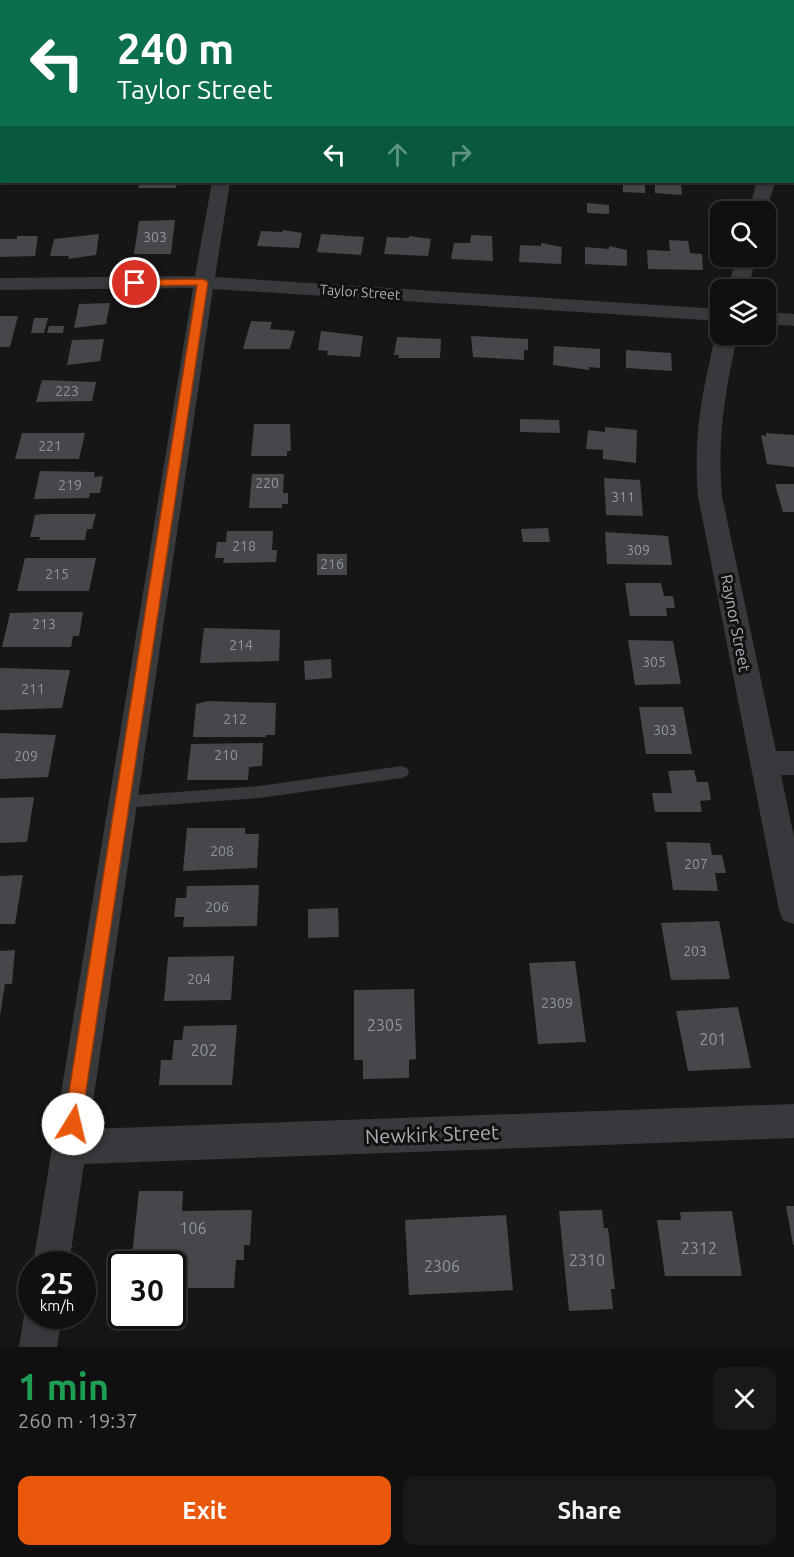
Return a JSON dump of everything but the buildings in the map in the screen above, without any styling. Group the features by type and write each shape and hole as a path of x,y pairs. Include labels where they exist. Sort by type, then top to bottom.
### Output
{"street":[{"path":"53,1251 220,183"},
{"path":"761,201 766,183"},
{"name":"Taylor Street","path":"0,284 203,282 710,314"},
{"path":"776,319 794,320"},
{"name":"Raynor Street","path":"724,345 709,410 706,462 710,496 794,910"},
{"path":"764,763 794,763"},
{"name":"Newkirk Street","path":"69,1147 794,1121"},
{"path":"38,1347 41,1329"}],"lane":[{"path":"123,802 259,792 402,772"}],"route":[{"path":"73,1124 203,282 135,283"}]}
